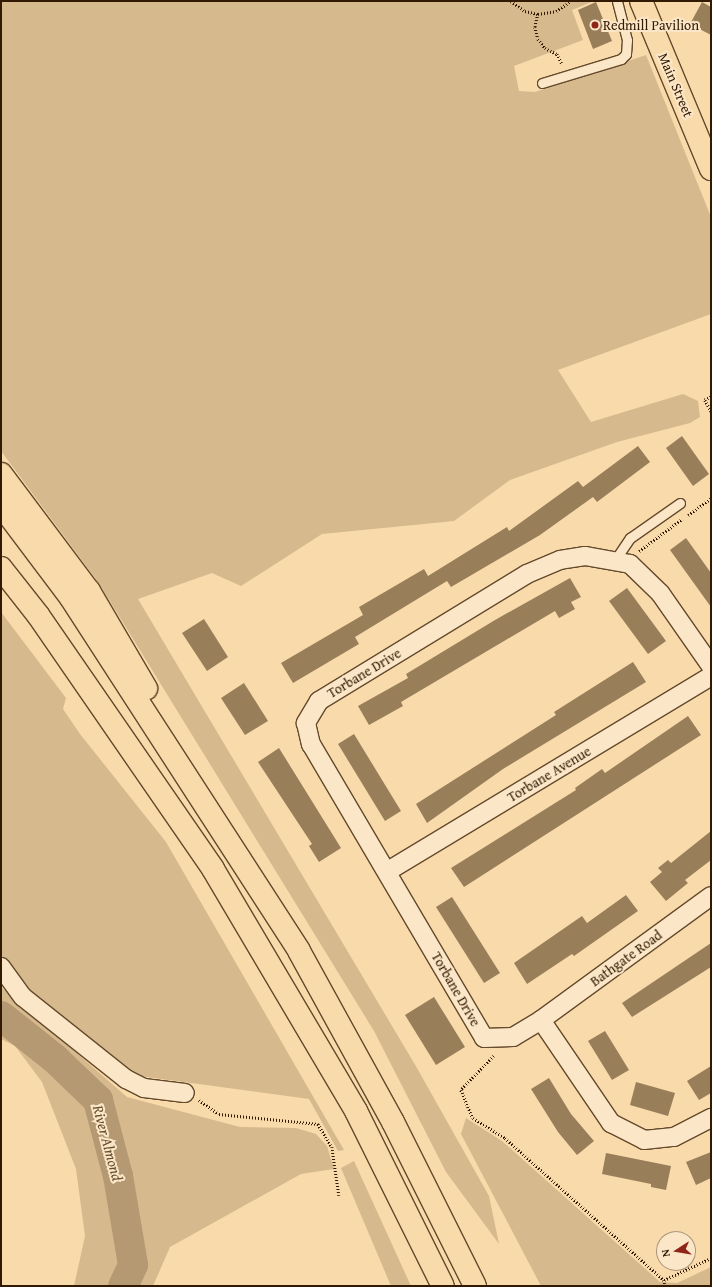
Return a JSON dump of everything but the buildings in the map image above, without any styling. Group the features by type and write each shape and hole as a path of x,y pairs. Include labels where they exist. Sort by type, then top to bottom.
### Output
{"main road":[{"name":"Main Street","path":"641,1 711,169"},
{"path":"1,474 89,591 299,951 393,1122 475,1286"},
{"path":"1,505 71,598 299,951"},
{"path":"1,568 38,615 213,869 356,1111 443,1286"}],"street":[{"name":"Torbane Drive","path":"513,1037 484,1038 388,871 311,744 306,722 319,701 527,574 560,560 585,556 620,561"},
{"path":"620,561 660,593 711,666"},
{"name":"Torbane Avenue","path":"388,871 711,676"},
{"name":"Bathgate Road","path":"540,1020 711,896"},
{"path":"1,967 24,997 126,1079 144,1088 185,1093"},
{"path":"513,1037 540,1020 610,1123 644,1140 674,1137 711,1118"}],"lane":[{"path":"542,83 621,59 626,54 627,40 617,1"},
{"path":"620,561 630,538 680,503"}],"path":[{"path":"511,1 525,11 538,14 556,11 571,1"},
{"path":"538,14 535,28 538,39 545,48 557,54 567,76"},
{"path":"711,397 705,400 711,411"},
{"path":"620,561 711,498"},
{"path":"513,1037 461,1090 473,1118 505,1138 664,1280 665,1286"},
{"path":"185,1093 219,1114 318,1124 332,1147 340,1195"},
{"path":"664,1280 711,1258"}],"shaded area":[{"path":"1,1 594,1 572,10 583,40 514,66 519,91 535,92 646,55 711,217 711,314 558,370 591,422 683,394 698,401 700,417 690,423 617,442 510,480 454,521 322,534 241,586 212,573 138,599 417,1068 489,1196 499,1244 446,1172 374,1031 98,582 1,451"},
{"path":"1,612 66,698 63,709 80,734 166,842 344,1150 338,1151 309,1099 139,1076 118,1066 28,990 5,965 1,958"},
{"path":"1,987 127,1097 240,1127 296,1128 316,1134 327,1146 334,1169 301,1174 170,1247 153,1286 74,1286 85,1236 76,1169 42,1082 15,1046 1,1039"},
{"path":"466,1118 502,1141 660,1282 677,1283 711,1267 711,1286 541,1286 461,1134"},
{"path":"354,1161 411,1286 391,1286 341,1168"}],"waterway":[{"name":"River Almond","path":"1,1016 54,1058 98,1100 118,1176 133,1265 123,1286"}],"place":[{"name":"Redmill Pavilion","path":"595,25"}]}
